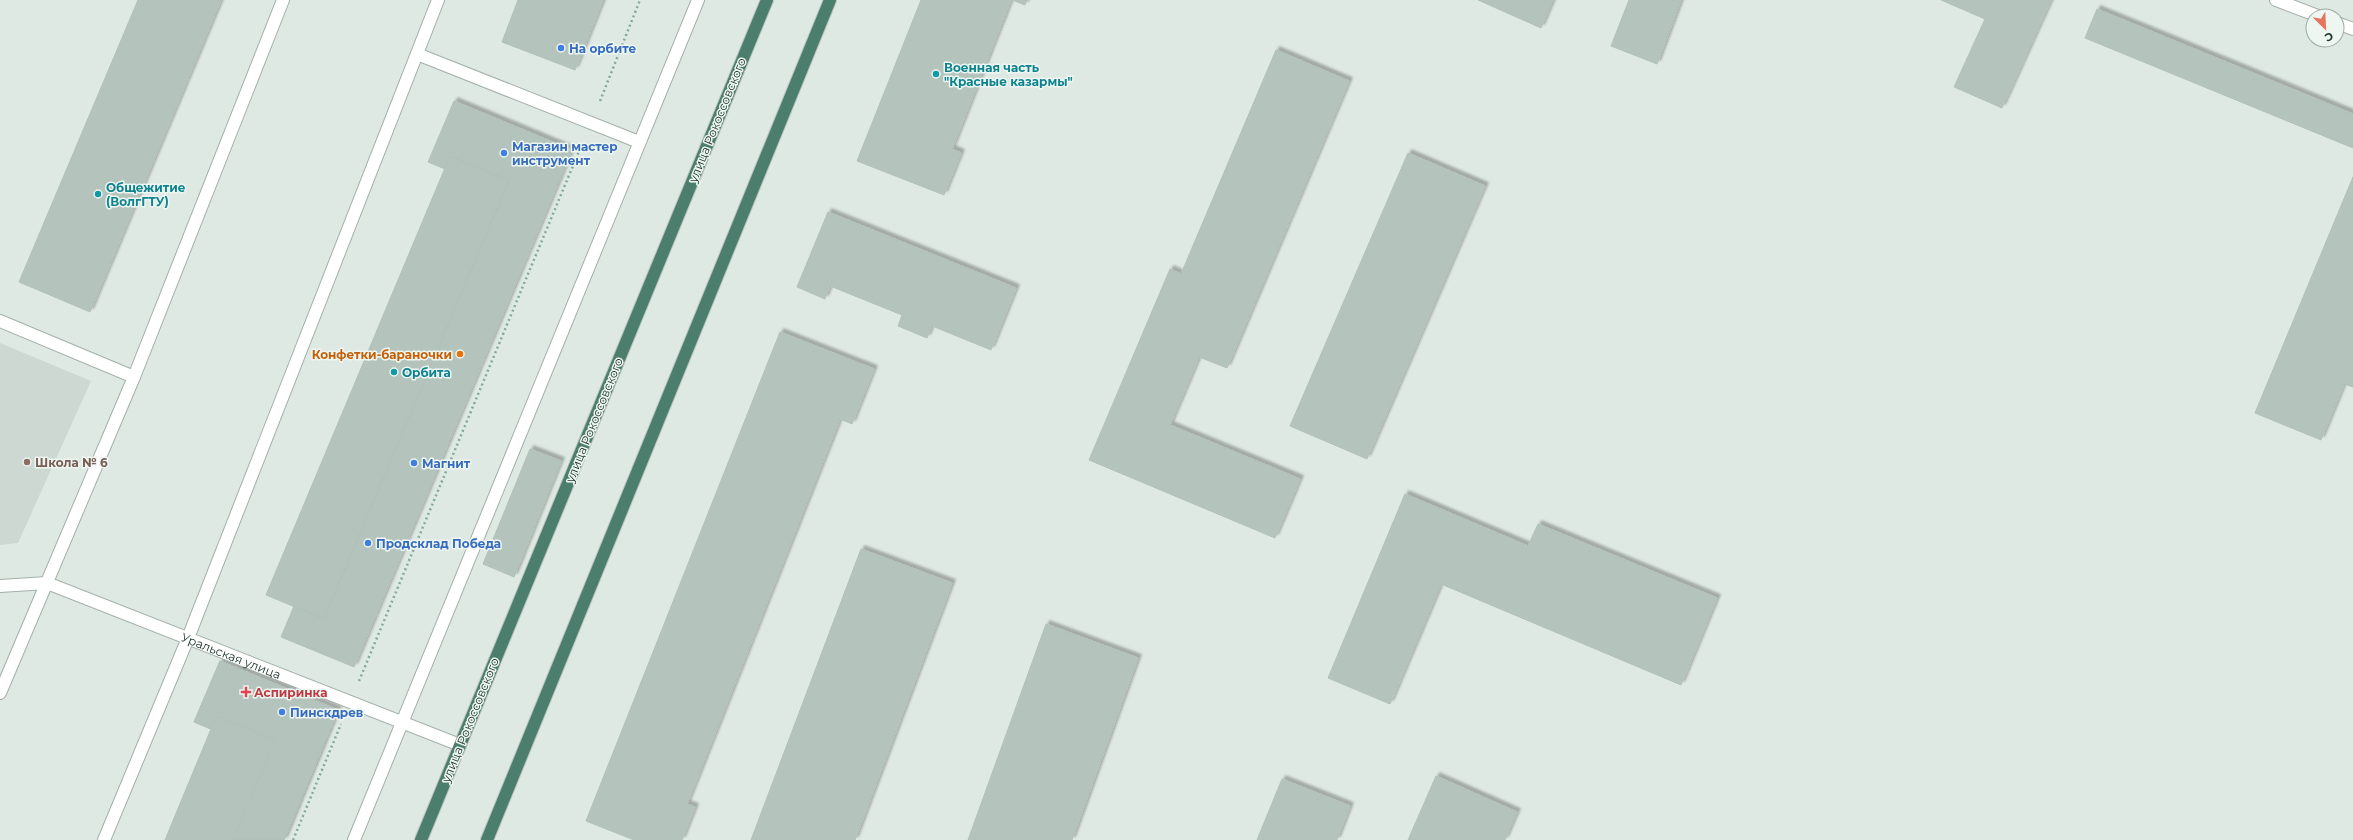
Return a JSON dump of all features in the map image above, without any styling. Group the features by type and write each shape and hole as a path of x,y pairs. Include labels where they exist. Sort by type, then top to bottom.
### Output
{"highway":[{"name":"улица Рокоссовского","path":"421,840 767,0"},
{"path":"487,840 830,0"}],"street":[{"path":"0,693 134,377 283,0"},
{"path":"104,840 188,638 438,0"},
{"path":"354,840 698,0"},
{"path":"2276,0 2305,11"},
{"path":"417,54 640,142"},
{"path":"0,321 134,377"},
{"name":"Уральская улица","path":"0,586 47,583 460,745"}],"path":[{"path":"293,840 591,123 640,0"}],"shaded area":[{"name":"Школа № 6","path":"0,343 91,381 18,543 0,545"}],"building":[{"name":"Общежитие (ВолгГТУ)","path":"138,0 221,0 90,312 19,282"},
{"path":"518,0 603,0 575,70 502,42"},
{"name":"Военная часть \"Красные казармы\"","path":"921,0 1011,0 952,149 961,153 944,195 857,161"},
{"path":"1012,0 1027,0 1025,5"},
{"path":"1478,0 1553,0 1541,28"},
{"path":"1629,0 1681,0 1657,64 1611,46"},
{"path":"1941,0 2051,0 2002,108 1954,87 1985,19"},
{"path":"2097,9 2353,114 2353,148 2085,38"},
{"path":"1276,50 1349,81 1227,368 1199,357 1170,425 1300,479 1275,538 1089,460 1170,269 1181,274"},
{"path":"454,101 572,150 354,667 281,637 294,606 324,619 509,180 450,156 445,169 428,162"},
{"path":"1408,153 1485,186 1367,459 1290,426"},
{"name":"Орбита","path":"450,156 509,180 324,619 266,595"},
{"path":"2353,177 2353,387 2344,384 2321,440 2255,413"},
{"path":"828,212 1016,288 991,350 932,326 927,338 898,326 902,315 830,286 825,299 797,287"},
{"path":"780,332 874,369 852,424 840,419 687,804 695,807 682,840 634,840 586,821"},
{"path":"530,449 561,461 514,577 483,564"},
{"path":"1405,494 1528,546 1538,524 1717,598 1681,685 1441,584 1390,704 1328,678"},
{"path":"861,549 952,583 855,840 751,840"},
{"path":"1046,624 1138,658 1072,840 968,840"},
{"path":"220,661 338,710 284,840 233,840 275,740 217,716 211,729 194,722"},
{"path":"220,661 338,710 284,840 165,840 211,729 194,722"},
{"path":"1436,776 1517,812 1505,840 1408,840"},
{"path":"1282,779 1350,806 1337,840 1257,840"}],"place":[{"name":"На орбите","path":"561,48"},
{"name":"Военная часть \"Красные казармы\"","path":"936,74"},
{"name":"Магазин мастер инструмент","path":"504,153"},
{"name":"Общежитие (ВолгГТУ)","path":"98,194"},
{"name":"Конфетки-бараночки","path":"460,354"},
{"name":"Орбита","path":"394,372"},
{"name":"Школа № 6","path":"27,462"},
{"name":"Магнит","path":"414,463"},
{"name":"Продсклад Победа","path":"368,543"},
{"name":"Аспиринка","path":"246,692"},
{"name":"Пинскдрев","path":"282,712"}]}
